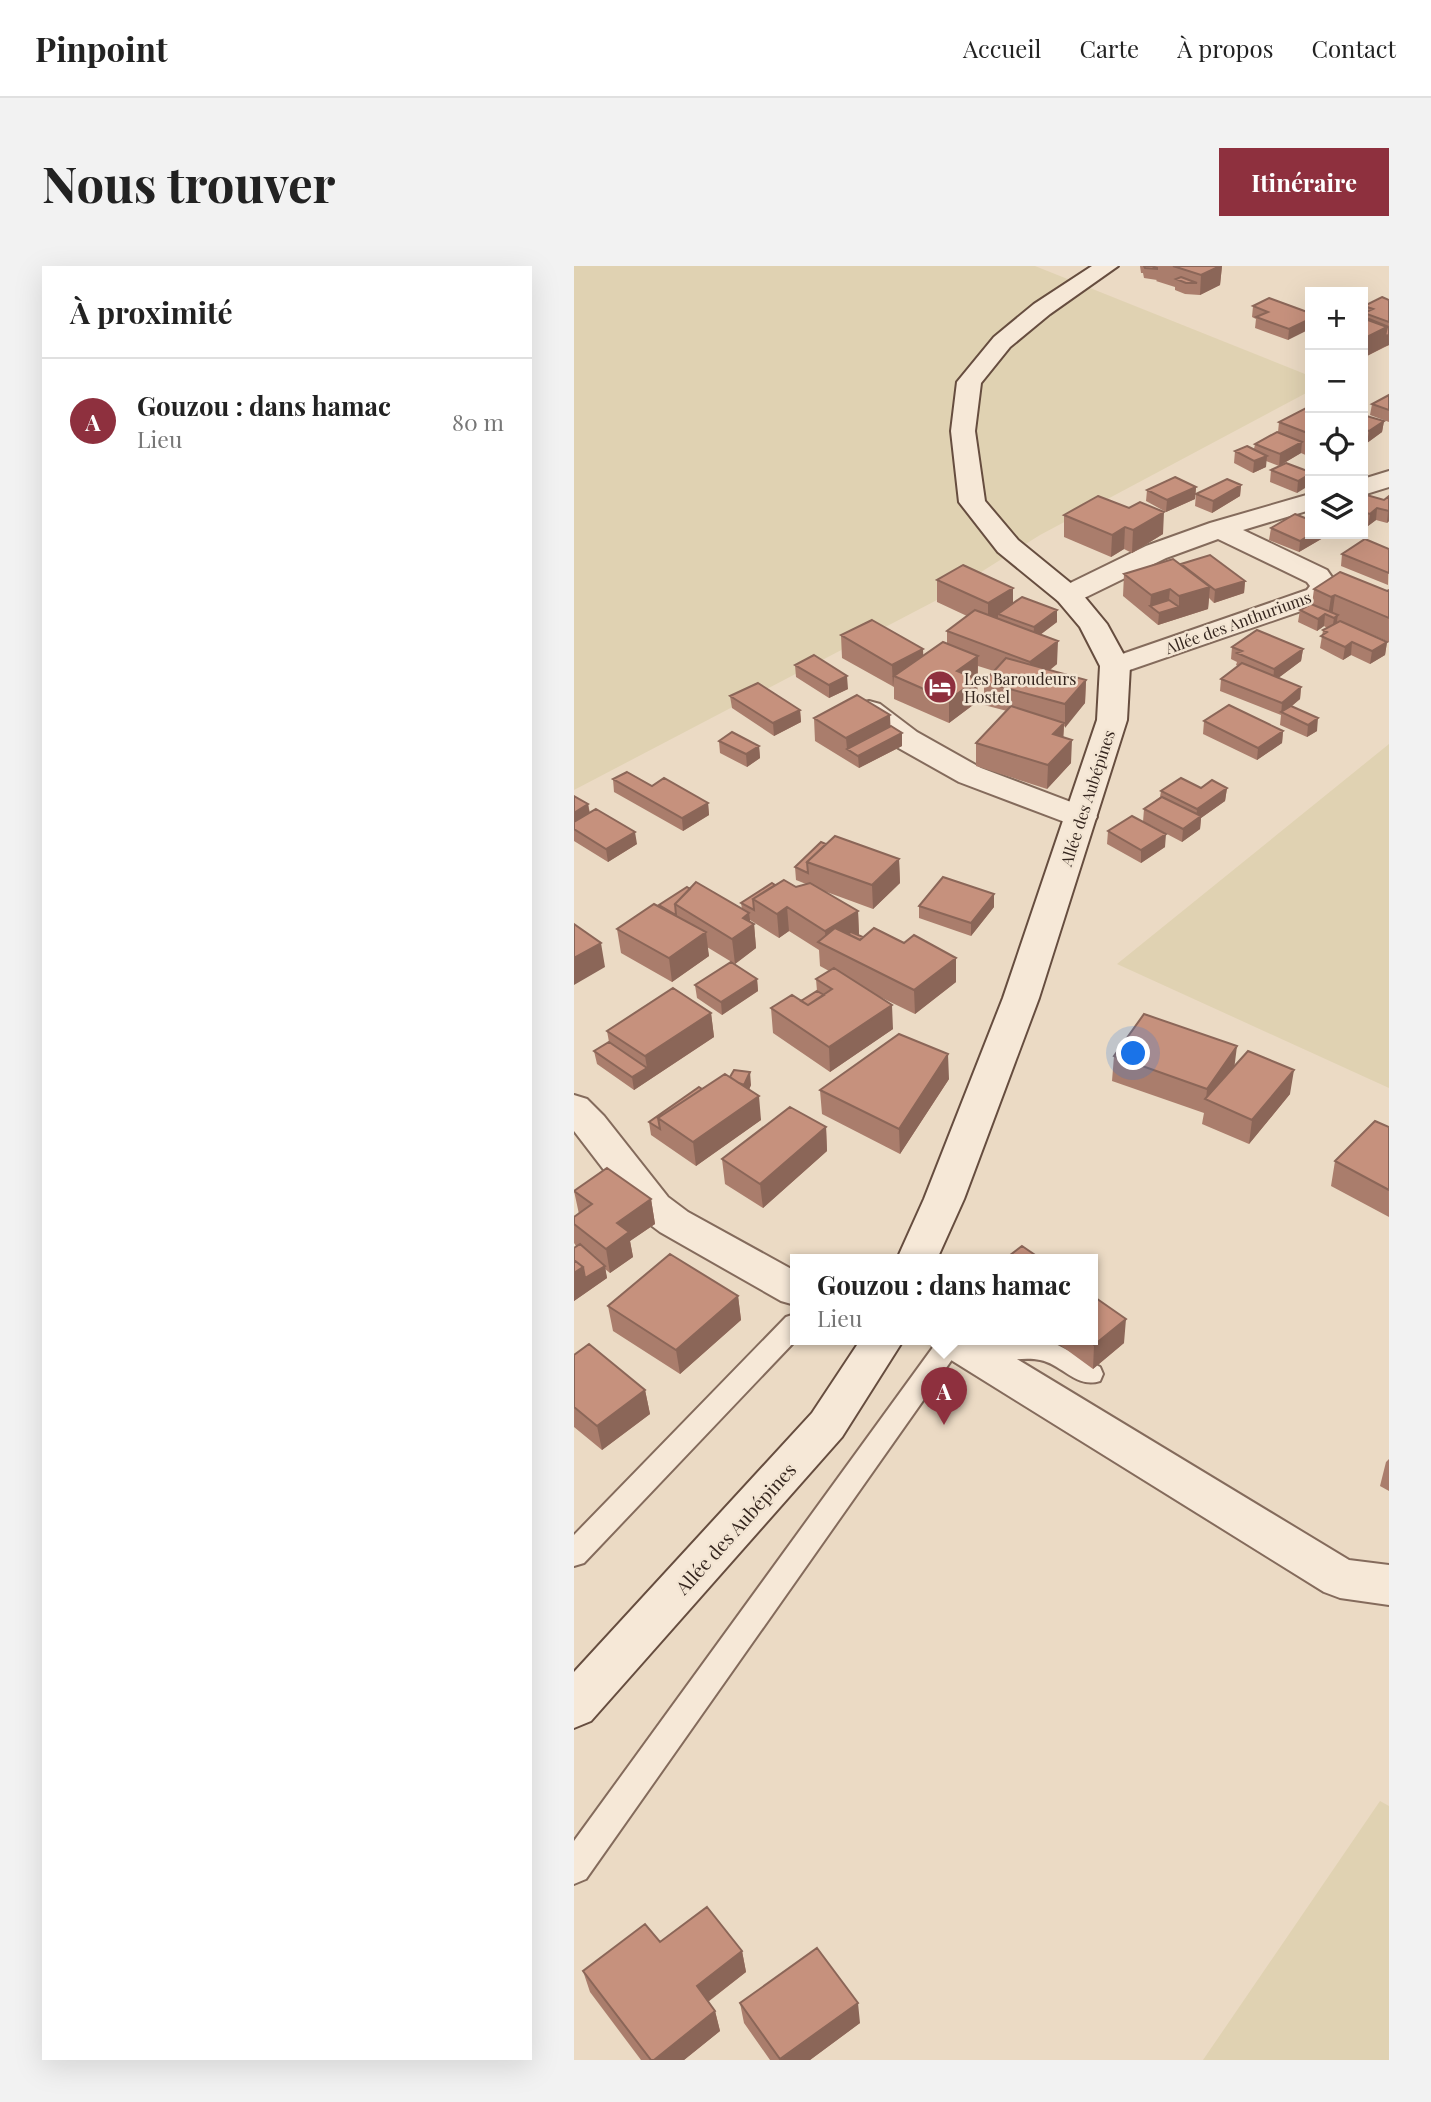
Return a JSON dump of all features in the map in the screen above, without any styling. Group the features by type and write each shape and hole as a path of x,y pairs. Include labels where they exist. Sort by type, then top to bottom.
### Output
{"street":[{"path":"1107,266 1042,309 1002,342 969,382 963,431 972,502 1008,546 1068,595 1093,624 1115,666"},
{"path":"1368,485 1389,479"},
{"path":"1068,595 1156,552 1219,529 1305,503"},
{"name":"Allée des Anthuriums","path":"1115,666 1317,596 1324,586 1317,576 1219,529"},
{"name":"Allée des Aubépines","path":"919,1254 944,1199 1021,998 1112,720 1115,666"},
{"path":"869,710 906,739 970,775 1081,817"},
{"path":"574,1108 591,1125 654,1207 674,1222 790,1287"},
{"name":"Allée des Aubépines","path":"574,1706 827,1425 879,1345"},
{"path":"959,1345 1340,1577 1389,1585"}],"lane":[{"path":"574,1554 790,1329"},
{"path":"574,1868 959,1345 1044,1349 1090,1374"}],"shaded area":[{"path":"574,266 1035,266 1305,374 1305,394 1040,535 935,601 574,790"},
{"path":"1389,744 1389,1088 1117,964"},
{"path":"1380,1801 1389,1806 1389,2060 1203,2060"}],"building":[{"path":"1173,266 1220,266 1201,275"},
{"path":"1181,277 1197,283 1176,279"},
{"path":"1382,297 1389,300 1389,322 1368,314 1368,311 1373,309 1368,307 1368,304"},
{"path":"1269,298 1305,311 1305,321 1289,329 1256,317 1268,312 1253,306"},
{"path":"1368,320 1387,327 1368,336"},
{"path":"1368,320 1389,327 1389,335 1385,336 1387,327"},
{"path":"1389,395 1389,410 1372,404"},
{"path":"1305,409 1305,432 1279,422"},
{"path":"1368,416 1384,421 1369,431"},
{"path":"1277,432 1302,442 1280,454 1255,444"},
{"path":"1247,446 1267,456 1254,461 1235,451"},
{"path":"1286,463 1305,470 1305,477 1298,481 1271,470"},
{"path":"1175,477 1196,487 1167,500 1147,490"},
{"path":"1227,479 1241,485 1213,501 1196,494"},
{"path":"1368,495 1384,500 1389,496 1389,511 1377,508 1370,514"},
{"path":"1098,496 1129,508 1140,502 1164,512 1133,530 1125,527 1112,535 1064,515"},
{"path":"1295,514 1305,518 1305,538 1300,541 1271,528"},
{"path":"1365,539 1389,549 1389,573 1342,554"},
{"path":"1210,555 1245,581 1215,590 1181,564"},
{"path":"1173,559 1210,587 1179,596 1170,589 1151,595 1124,574"},
{"path":"963,565 1013,588 988,603 937,580"},
{"path":"1340,572 1389,590 1389,618 1314,589"},
{"path":"1022,597 1057,610 1034,627 998,614"},
{"path":"1169,600 1179,607 1159,613 1150,606"},
{"path":"1311,604 1338,615 1334,618 1325,614 1318,619 1300,610"},
{"path":"975,610 1058,641 1030,662 947,631"},
{"path":"872,620 923,649 892,665 841,635"},
{"path":"1340,621 1387,642 1372,651 1352,642 1345,647 1321,636 1327,632 1323,630"},
{"path":"1257,630 1303,649 1274,669 1237,653 1242,651 1232,647"},
{"path":"943,642 978,656 957,671 977,679 949,700 894,676"},
{"path":"814,655 847,676 829,685 795,665"},
{"path":"1006,658 1086,680 1065,704 984,682"},
{"path":"1242,663 1301,687 1282,703 1221,679"},
{"path":"758,683 800,710 773,723 730,696"},
{"path":"857,695 890,715 846,738 814,718"},
{"path":"1229,705 1283,731 1258,748 1204,721"},
{"path":"1011,706 1064,723 1053,734 1072,740 1048,765 976,743"},
{"path":"1291,706 1318,718 1308,725 1281,712"},
{"path":"891,726 902,733 858,756 847,749"},
{"path":"732,732 759,746 746,754 719,741"},
{"path":"627,772 652,786 664,778 708,803 682,818 613,779"},
{"path":"1181,778 1201,788 1212,780 1227,788 1197,809 1161,791"},
{"path":"574,796 588,804 574,813"},
{"path":"1162,797 1201,816 1183,829 1144,809"},
{"path":"596,809 635,832 606,849 574,829 574,822"},
{"path":"1132,816 1166,834 1141,850 1108,831"},
{"path":"835,836 899,859 872,885 807,862"},
{"path":"821,842 826,844 807,862 808,873 795,867"},
{"path":"943,877 994,894 971,923 919,906"},
{"path":"784,880 796,887 810,883 858,911 825,931 787,907 777,914 753,899"},
{"path":"696,882 749,913 743,918 754,924 732,939 675,904"},
{"path":"772,883 775,885 753,899 754,910 741,903"},
{"path":"687,887 690,889 675,904 676,915 659,905"},
{"path":"654,904 706,932 669,958 617,929"},
{"path":"574,924 601,943 574,958"},
{"path":"835,928 860,940 874,928 904,943 914,935 956,958 914,990 818,942"},
{"path":"851,932 863,937 860,940 848,934"},
{"path":"731,962 757,979 721,1002 695,985"},
{"path":"834,968 892,1005 829,1047 771,1008 792,995 808,1005 832,989 816,979"},
{"path":"673,988 711,1013 645,1056 607,1031"},
{"path":"817,991 824,995 808,1005 801,1001"},
{"path":"1144,1014 1237,1046 1207,1089 1114,1056"},
{"path":"899,1034 948,1054 899,1129 820,1090"},
{"path":"609,1042 647,1068 632,1077 594,1051"},
{"path":"1248,1051 1294,1070 1252,1120 1205,1099"},
{"path":"734,1070 750,1072 744,1085 730,1077"},
{"path":"725,1074 759,1096 693,1142 658,1118"},
{"path":"699,1087 702,1089 658,1118 660,1129 649,1122"},
{"path":"790,1107 826,1127 760,1184 722,1159"},
{"path":"1375,1121 1389,1127 1389,1190 1335,1161"},
{"path":"607,1168 651,1199 617,1223 629,1232 606,1249 574,1224 574,1217 592,1204 574,1191"},
{"path":"580,1244 605,1266 585,1278 583,1267 574,1260 574,1248"},
{"path":"1022,1246 1034,1254 1012,1254"},
{"path":"670,1254 738,1296 676,1350 608,1306"},
{"path":"574,1260 583,1267 574,1273"},
{"path":"1098,1299 1126,1319 1098,1342"},
{"path":"589,1344 645,1390 597,1426 574,1407 574,1355"},
{"path":"707,1907 742,1951 697,1986 715,2011 651,2060 583,1971 645,1924 660,1942"},
{"path":"817,1948 858,2003 780,2059 740,2003"}],"place":[{"name":"Les Baroudeurs Hostel","path":"940,687"},
{"name":"Gouzou : dans hamac","path":"944,1425"}]}
